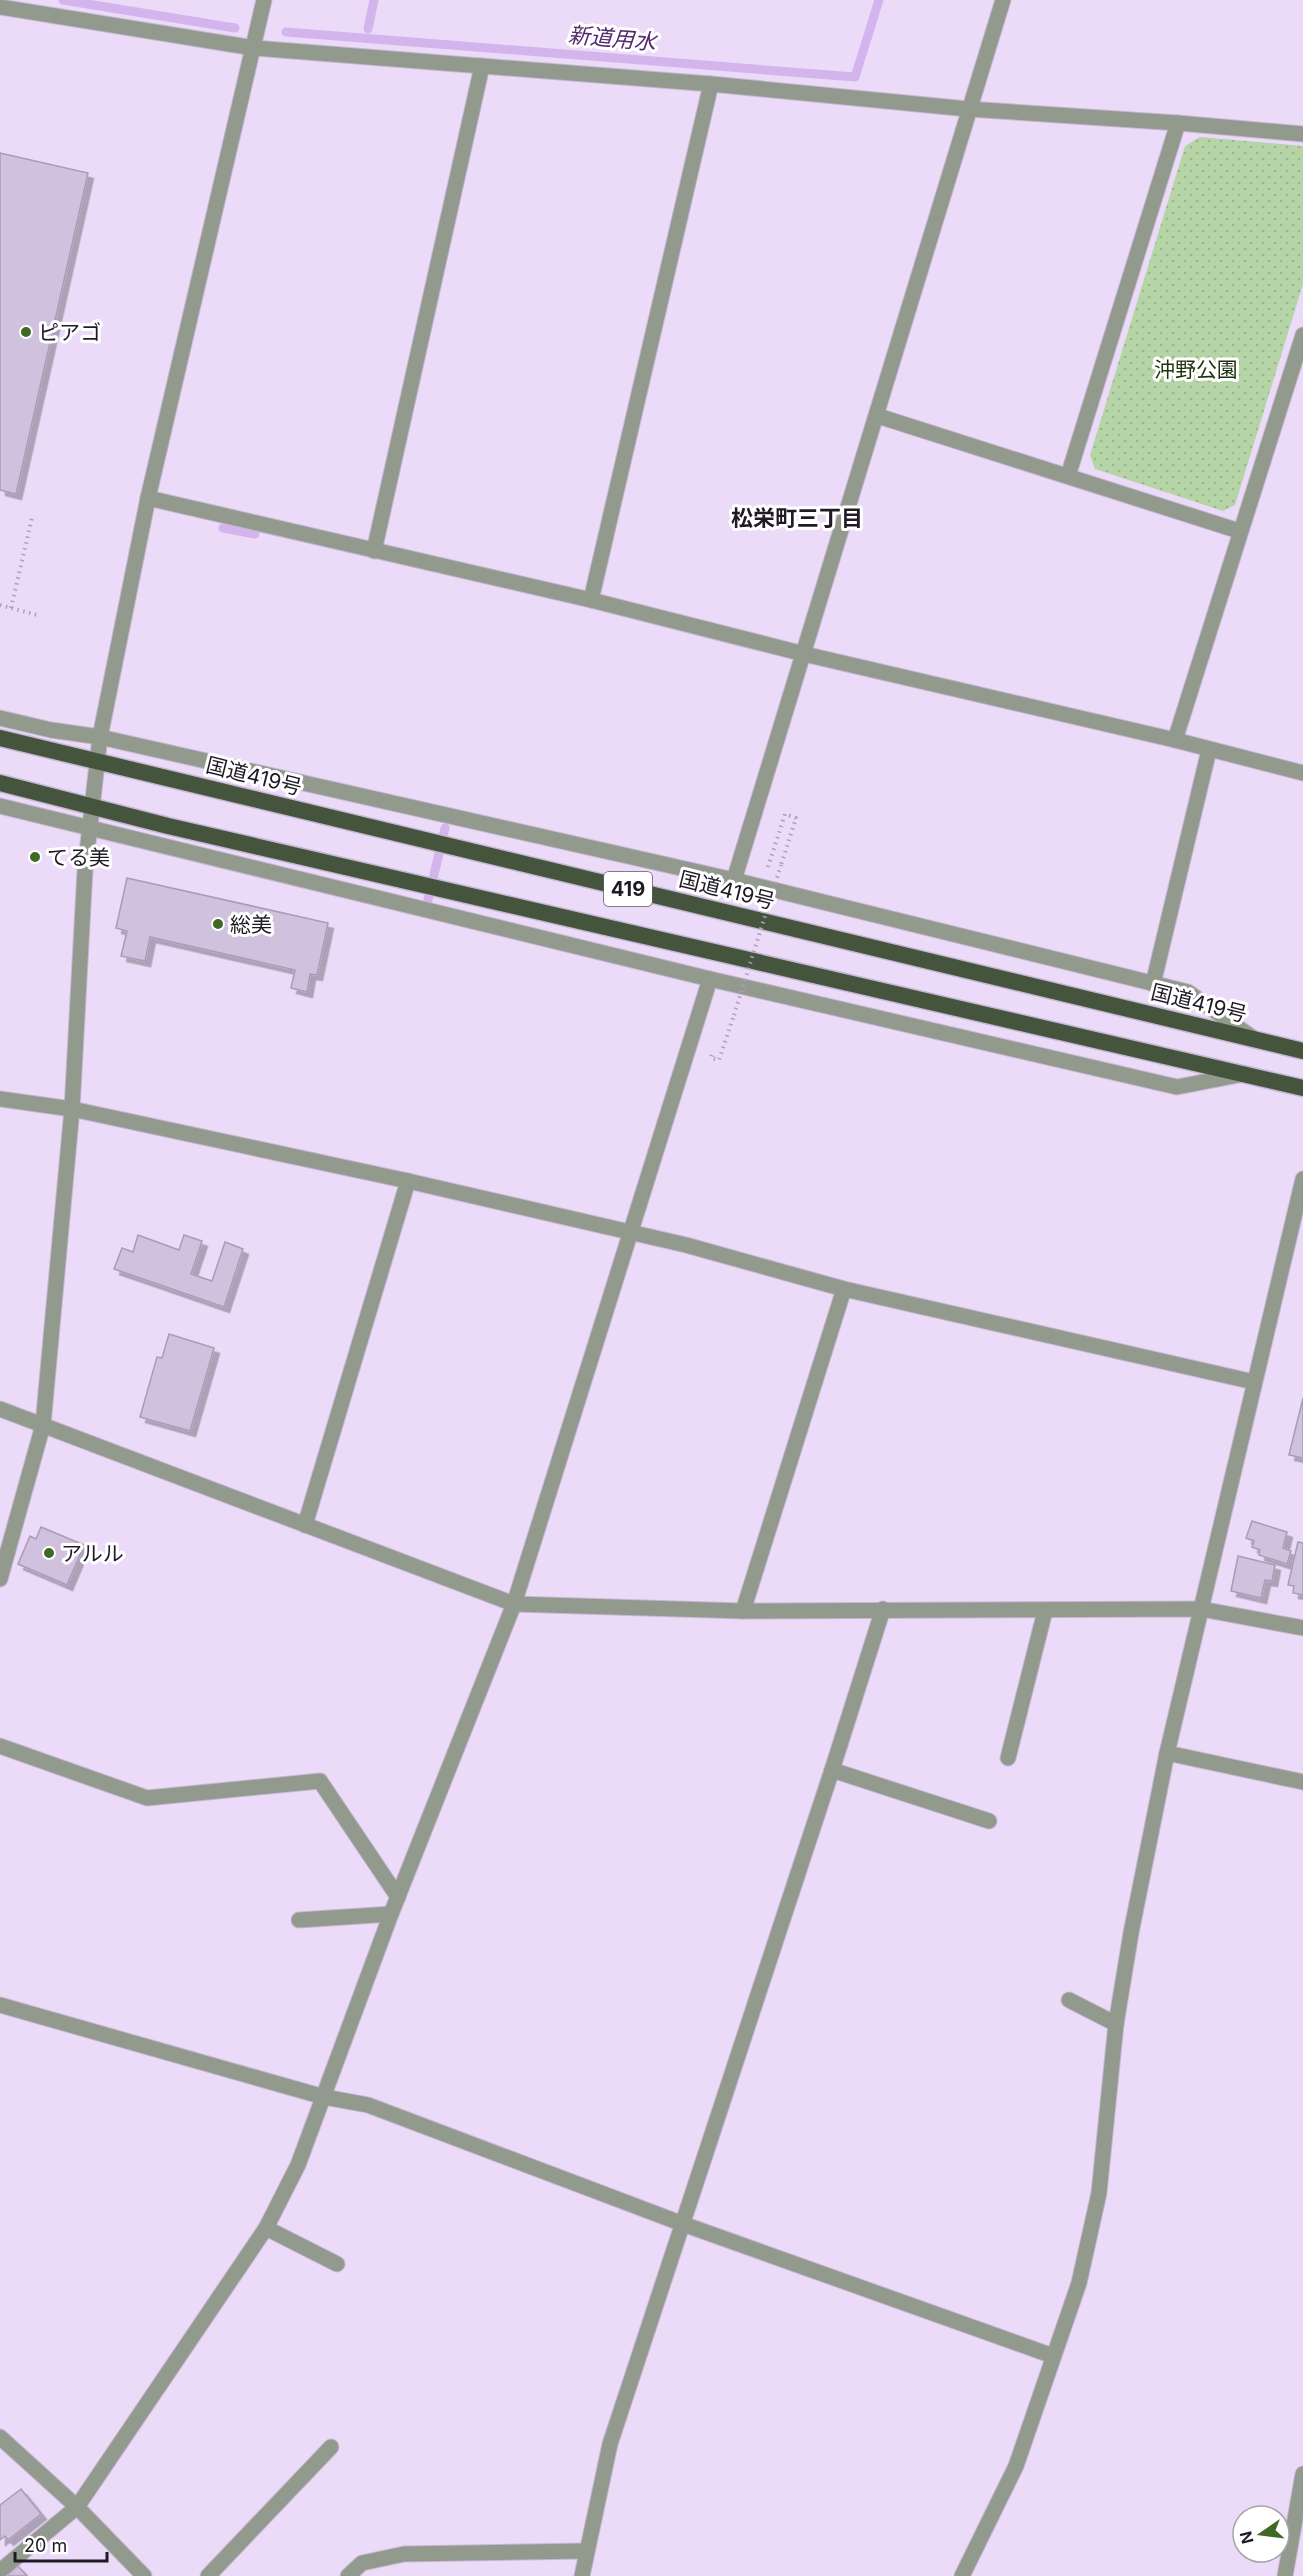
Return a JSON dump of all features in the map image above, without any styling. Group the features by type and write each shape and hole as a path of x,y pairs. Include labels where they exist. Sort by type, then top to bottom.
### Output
{"highway":[{"name":"国道419号","path":"0,738 1303,1051"},
{"name":"419","path":"0,783 1303,1088"}],"street":[{"path":"0,1579 44,1425 72,1109 90,828 100,736 148,498 264,0"},
{"path":"735,880 1003,0"},
{"path":"0,7 254,48 711,84 968,109 1303,134"},
{"path":"374,551 482,66"},
{"path":"591,600 711,84"},
{"path":"1068,476 1178,123"},
{"path":"1175,740 1239,531 1303,335"},
{"path":"878,416 1239,531"},
{"path":"148,498 591,600 804,654 1175,740 1303,773"},
{"path":"0,718 51,730 100,736 735,880 1188,992 1256,1040"},
{"path":"1153,984 1209,750"},
{"path":"0,806 710,979 1176,1087 1244,1074"},
{"path":"0,2571 77,2508 266,2228 298,2165 391,1914 514,1604 710,979"},
{"path":"0,1099 72,1109 408,1182 686,1245 844,1289 1254,1382"},
{"path":"962,2576 1016,2466 1079,2283 1099,2193 1116,2024 1131,1933 1167,1753 1303,1179"},
{"path":"305,1525 408,1182"},
{"path":"743,1611 844,1289"},
{"path":"0,1409 514,1604 743,1611 1201,1609 1303,1628"},
{"path":"582,2576 585,2551 610,2444 883,1609"},
{"path":"1008,1758 1045,1611"},
{"path":"0,1746 147,1798 321,1781 398,1897"},
{"path":"1167,1753 1303,1782"},
{"path":"832,1770 988,1821"},
{"path":"299,1920 391,1914"},
{"path":"1069,2000 1116,2024"},
{"path":"0,2005 324,2097 368,2105 683,2224 1053,2356"},
{"path":"266,2228 337,2264"},
{"path":"0,2437 77,2508 144,2576"},
{"path":"208,2576 331,2447"},
{"path":"1285,2576 1303,2474"},
{"path":"348,2576 362,2563 404,2554 585,2551"}],"path":[{"path":"11,608 32,518"},
{"path":"0,605 37,615"},
{"path":"714,1047 711,1058 719,1060 796,818 785,814 770,862"}],"green space":[{"name":"沖野公園","path":"1200,137 1303,146 1303,284 1235,505 1223,511 1095,469 1090,455 1185,146"}],"building":[{"name":"ピアゴ","path":"0,153 88,173 16,494 0,490"},
{"path":"127,878 328,923 317,975 310,974 307,992 291,988 295,970 150,937 145,961 121,956 127,931 116,928"},
{"path":"138,1235 179,1250 184,1235 202,1241 191,1274 212,1281 225,1242 243,1249 224,1307 114,1269 122,1248 133,1252"},
{"path":"169,1334 214,1348 190,1431 140,1417 157,1357 162,1358"},
{"path":"1303,1398 1303,1458 1289,1455"},
{"path":"1252,1521 1287,1532 1283,1548 1291,1551 1287,1564 1259,1555 1260,1550 1252,1547 1254,1541 1246,1538"},
{"path":"41,1527 84,1545 67,1585 18,1564 30,1536 36,1539"},
{"path":"1298,1542 1303,1543 1303,1595 1293,1593 1294,1586 1288,1585"},
{"path":"1238,1556 1275,1565 1272,1581 1265,1580 1261,1598 1231,1591"},
{"path":"21,2489 41,2514 8,2540 5,2536 0,2540 0,2505"},
{"path":"18,2566 27,2576 7,2576"}],"waterway":[{"name":"新道用水","path":"63,0 235,28"},
{"path":"368,29 374,0"},
{"name":"新道用水","path":"286,32 855,77 879,0"},
{"path":"223,528 255,534"},
{"path":"428,900 445,828"}],"place":[{"name":"ピアゴ","path":"26,332"},
{"name":"てる美","path":"35,857"},
{"name":"総美","path":"218,924"},
{"name":"アルル","path":"49,1553"}],"district":[{"name":"松栄町三丁目","path":"797,518"}]}
